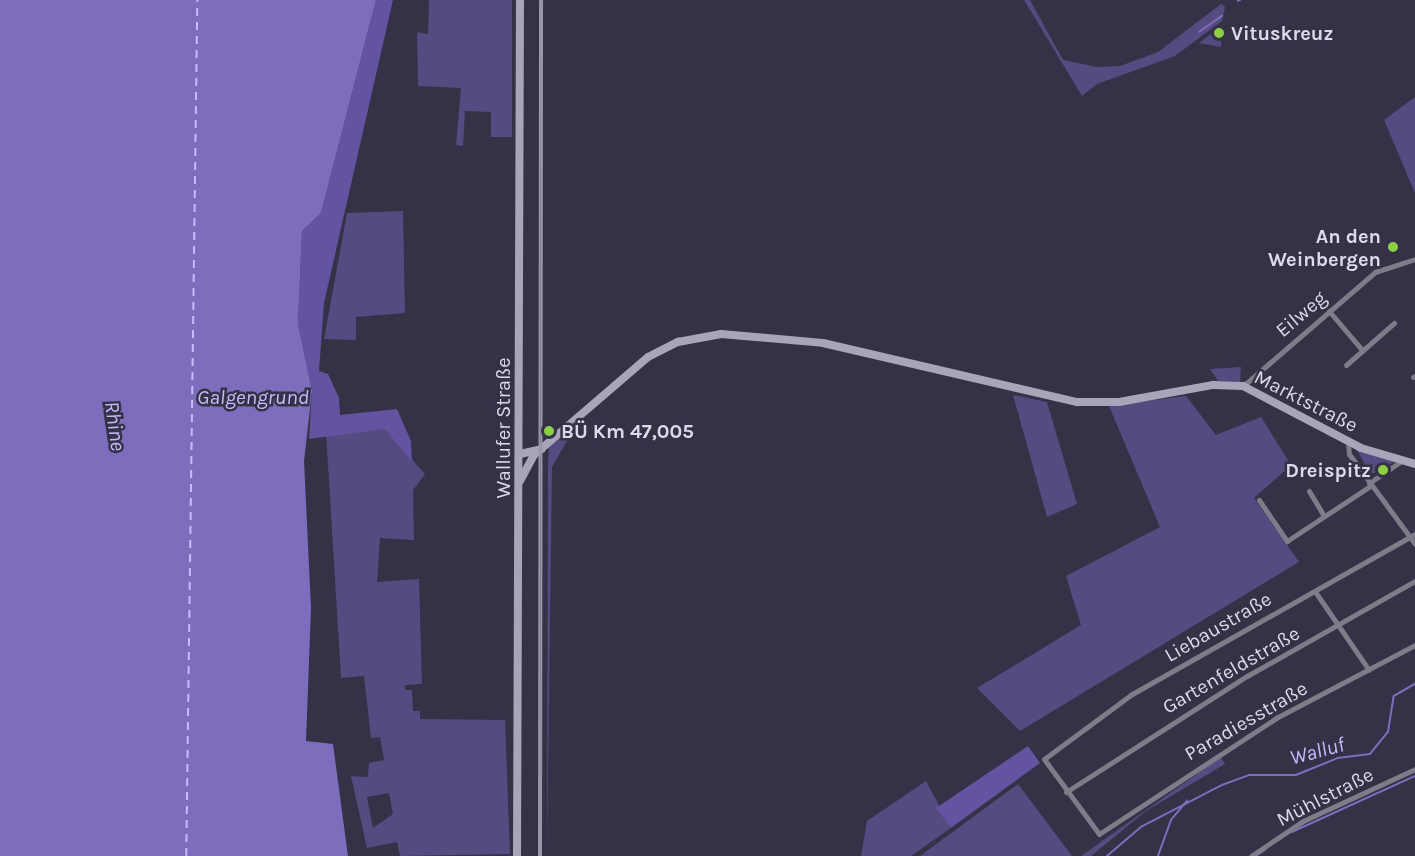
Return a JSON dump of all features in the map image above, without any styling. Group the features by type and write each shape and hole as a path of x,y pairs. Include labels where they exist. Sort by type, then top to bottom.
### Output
{"street":[{"name":"Wallufer Straße","path":"517,856 520,0"},
{"name":"Eilweg","path":"1243,386 1375,272 1415,259"},
{"path":"1329,311 1362,351"},
{"path":"1346,365 1394,323"},
{"name":"Marktstraße","path":"536,451 648,357 702,336 812,341 1064,401 1144,398 1213,385 1243,386 1348,441 1415,464"},
{"path":"520,435 536,451"},
{"path":"1348,441 1349,454 1370,484 1412,535 1415,544"},
{"path":"520,454 536,451"},
{"path":"520,481 536,451"},
{"path":"1259,500 1287,541 1403,460"},
{"path":"1309,491 1324,516"},
{"name":"Liebaustraße","path":"1066,792 1044,759 1132,694 1316,593 1412,535"},
{"name":"Gartenfeldstraße","path":"1066,792 1153,733 1415,580"},
{"path":"1316,593 1369,670"},
{"name":"Paradiesstraße","path":"1066,792 1100,834 1201,764 1415,645"},
{"name":"Mühlstraße","path":"1251,856 1303,821 1415,769"}],"shaded area":[{"path":"376,0 393,0 324,303 319,371 328,374 339,398 340,415 397,409 411,441 412,462 385,429 309,439 312,391 298,324 302,231 321,213"},
{"path":"429,0 512,0 512,137 491,137 491,112 465,111 463,146 456,145 461,88 418,86 417,32 428,34"},
{"path":"1024,0 1030,0 1063,60 1097,67 1120,66 1158,52 1221,4 1225,7 1222,21 1175,56 1097,84 1082,96"},
{"path":"1217,29 1222,31 1221,47 1199,43"},
{"path":"1415,97 1415,193 1384,120"},
{"path":"403,211 405,313 356,317 356,340 324,339 347,213"},
{"path":"1241,367 1240,382 1218,381 1210,369"},
{"path":"1013,395 1047,402 1077,504 1047,517"},
{"path":"1186,396 1216,435 1261,417 1291,465 1254,498 1299,562 1020,731 977,688 1081,625 1066,576 1160,527 1109,406"},
{"path":"385,429 425,474 413,490 414,540 380,538 377,582 419,579 422,684 405,685 405,690 412,690 413,711 420,711 420,719 505,720 510,854 400,856 397,842 367,848 351,776 368,777 369,763 384,760 380,737 371,738 364,676 341,678 326,432","holes":["389,793 393,814 373,828 367,797"]},
{"path":"563,437 568,439 552,467 547,856 548,462 549,446"},
{"path":"1357,450 1394,462 1385,468 1380,463 1375,467 1378,472 1370,474"},
{"path":"1028,746 1040,763 951,828 936,808"},
{"path":"1221,757 1225,764 1146,811 1091,856 1081,856"},
{"path":"926,781 951,828 911,856 861,856 867,821"},
{"path":"1018,784 1072,856 920,856"}],"water":[{"path":"0,0 376,0 321,213 302,231 298,324 312,391 304,461 311,608 306,741 333,744 348,856 0,856"}],"waterway":[{"path":"1199,32 1222,16"},
{"name":"Walluf","path":"1107,856 1141,827 1222,785 1249,775 1296,775 1338,758 1370,754 1388,732 1394,696 1415,684"},
{"path":"1292,832 1415,776"},
{"name":"Walluf","path":"1158,856 1171,820 1187,801"},
{"path":"1256,856 1265,850"}],"ferry route":[{"path":"186,856 197,0"}],"railway":[{"path":"540,856 541,0"}],"place":[{"name":"Vituskreuz","path":"1219,33"},
{"name":"An den Weinbergen","path":"1393,247"},
{"name":"BÜ Km 47,005","path":"549,431"},
{"name":"Dreispitz","path":"1383,470"}],"water label":[{"name":"Galgengrund","path":"253,397"},
{"name":"Rhine","path":"115,426"}]}
